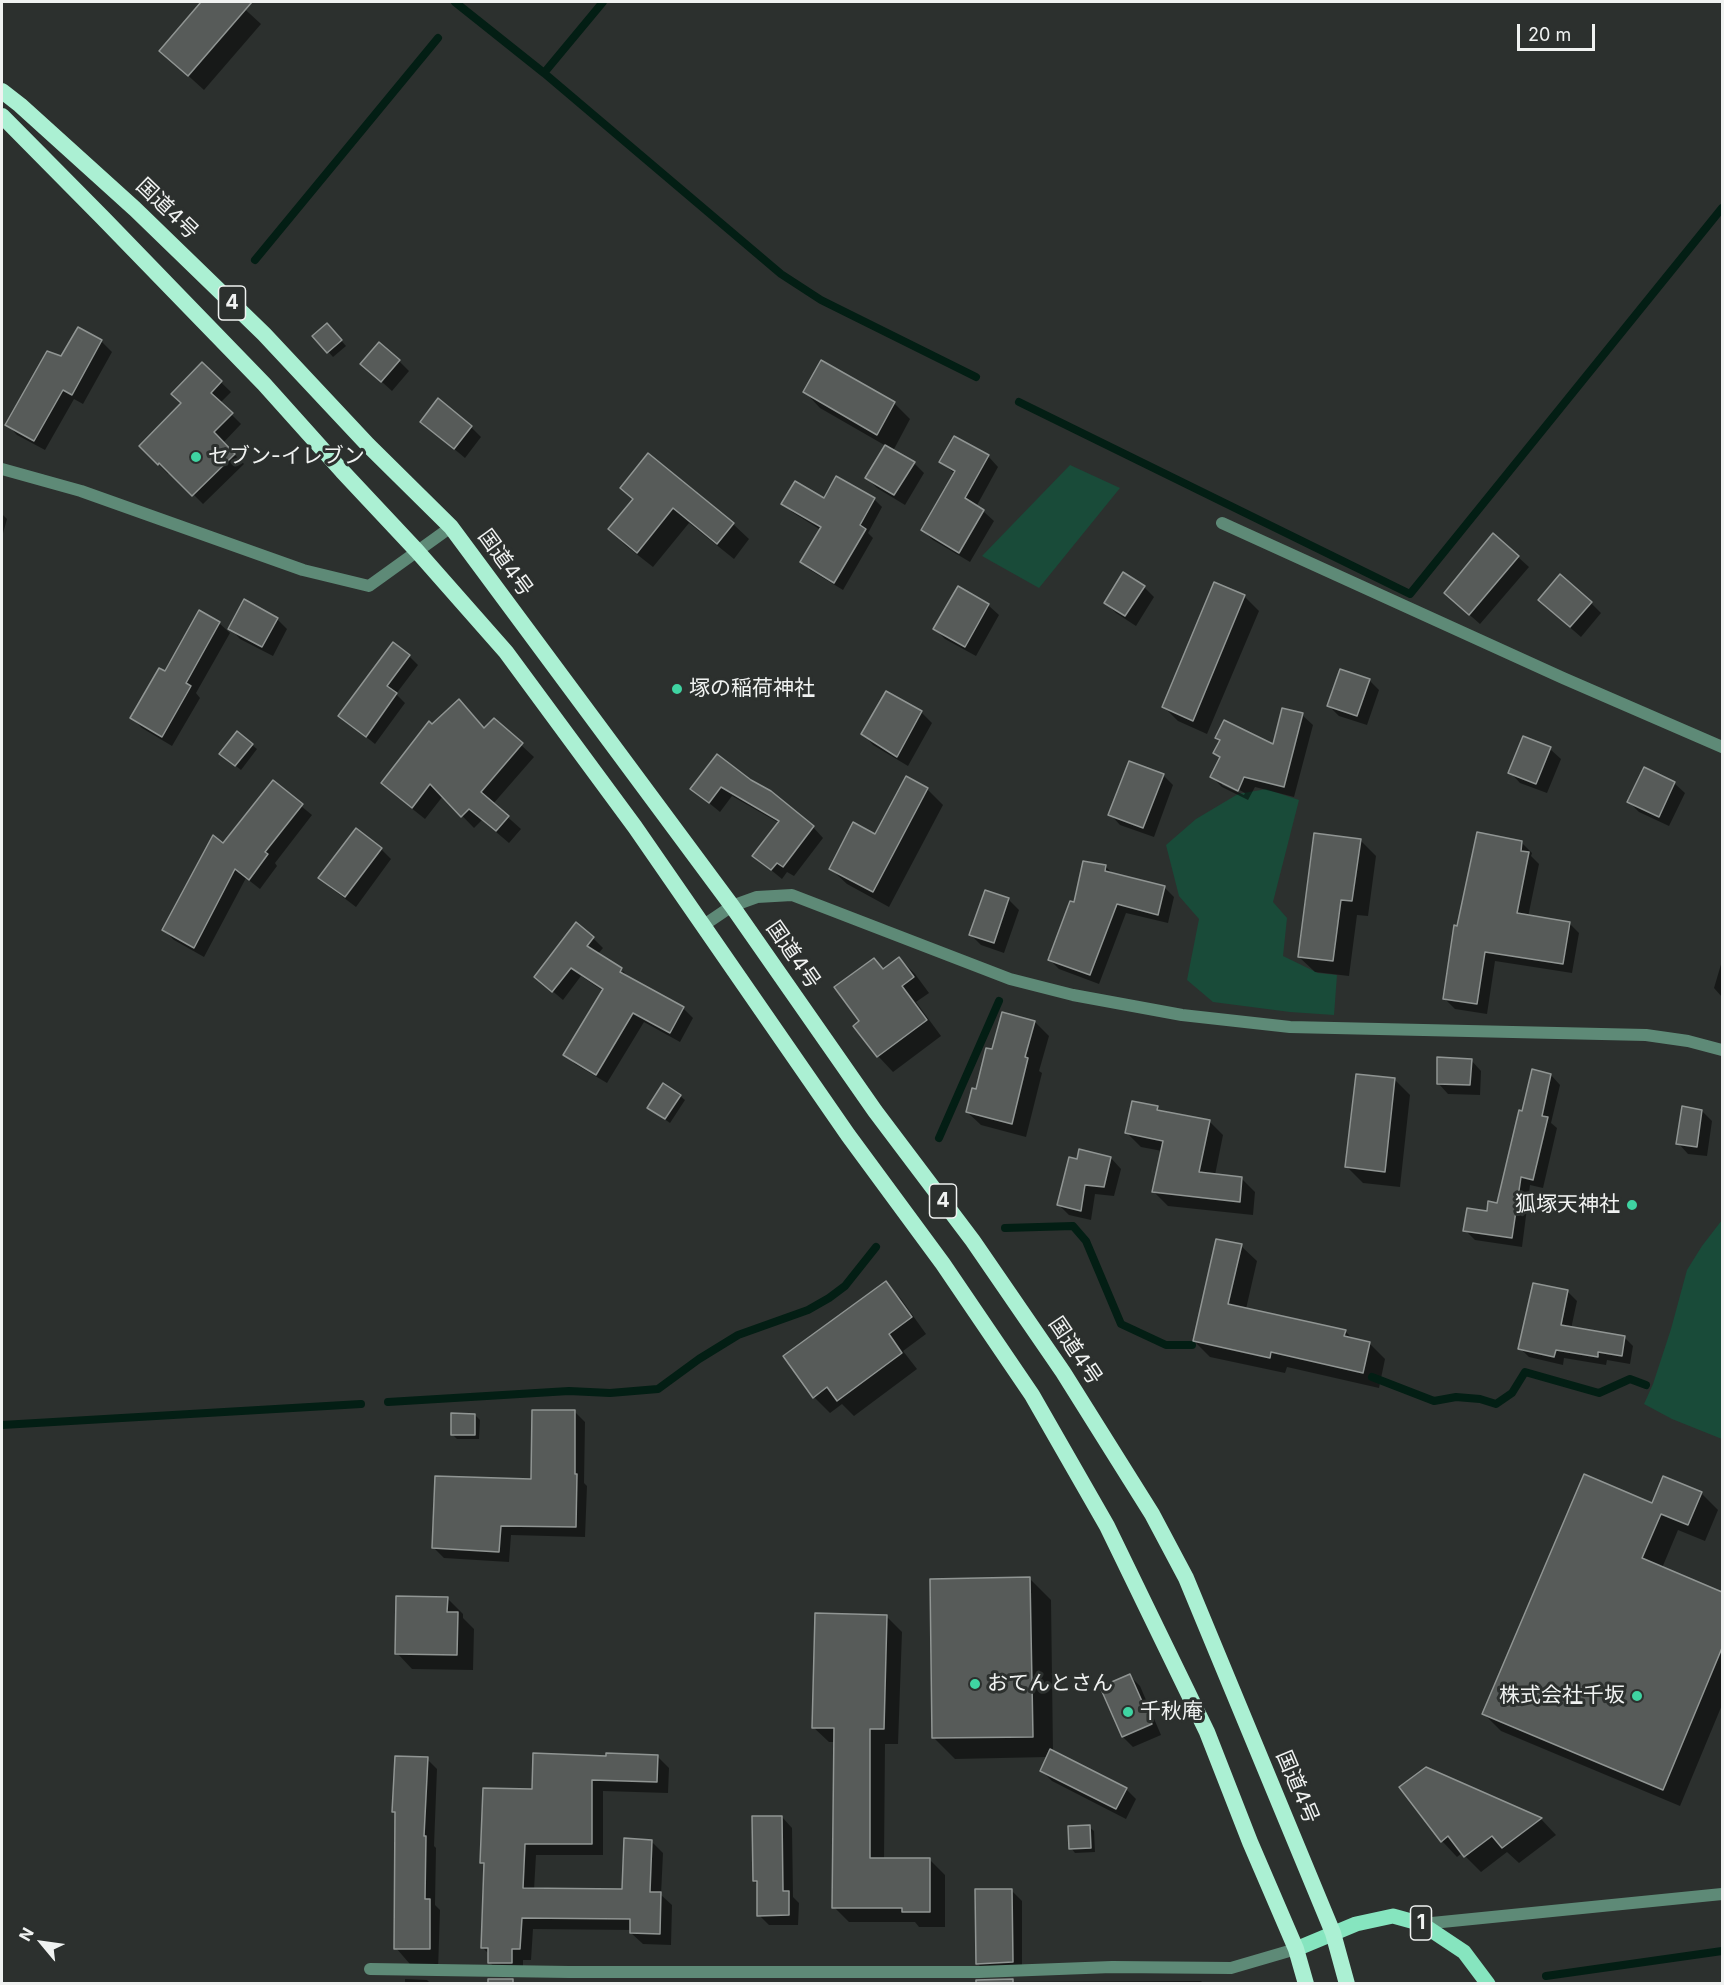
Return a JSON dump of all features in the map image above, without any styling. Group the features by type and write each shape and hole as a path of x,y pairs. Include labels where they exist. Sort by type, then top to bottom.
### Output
{"highway":[{"name":"国道4号","path":"2,91 135,209 264,334 368,445 451,527 732,906 876,1111 973,1241 1063,1372 1152,1514 1186,1578 1333,1933 1347,1983"},
{"name":"4","path":"2,116 264,384 506,652 635,827 848,1135 943,1264 1032,1395 1107,1527 1207,1732 1250,1842 1296,1949 1306,1983"}],"main road":[{"name":"1","path":"1296,1949 1356,1924 1393,1916 1422,1924 1464,1953 1488,1983"}],"street":[{"path":"2,469 81,491 303,570 369,586 451,527"},
{"path":"1222,523 1563,678 1722,747"},
{"path":"704,925 732,906 757,897 792,895 1010,979 1073,995 1182,1016 1290,1027 1646,1035 1688,1041 1722,1050"},
{"path":"1422,1924 1722,1894"},
{"path":"370,1969 569,1972 979,1972 1112,1967 1231,1968 1296,1949"}],"green space":[{"path":"1070,465 1120,488 1039,588 982,556"},
{"path":"1266,789 1299,800 1273,902 1287,918 1283,956 1318,973 1337,975 1334,1015 1213,1002 1187,980 1199,919 1179,896 1166,845 1196,819 1238,794"},
{"path":"1722,1220 1722,1439 1672,1419 1644,1404 1671,1329 1687,1270"}],"building":[{"path":"201,2 252,2 188,76 159,51"},
{"path":"327,323 342,340 327,353 312,336"},
{"path":"78,327 102,340 72,395 63,390 34,441 5,425 47,351 61,356"},
{"path":"379,342 400,360 381,382 360,364"},
{"path":"821,360 895,402 877,435 803,392"},
{"path":"202,362 222,381 211,393 233,413 214,432 235,454 192,496 139,446 181,403 171,394"},
{"path":"438,398 472,426 454,449 420,422"},
{"path":"954,436 989,455 965,498 984,510 959,553 921,530 955,471 939,462"},
{"path":"885,445 915,462 894,495 865,478"},
{"path":"648,453 734,523 717,544 673,508 637,553 608,529 633,499 620,488"},
{"path":"836,476 875,498 860,525 866,529 834,583 800,562 821,527 781,504 795,481 824,498"},
{"path":"1493,533 1519,556 1469,615 1444,593"},
{"path":"1123,572 1145,586 1125,616 1104,603"},
{"path":"1560,574 1592,602 1570,627 1538,600"},
{"path":"1214,582 1245,595 1193,721 1162,707"},
{"path":"958,586 989,604 965,647 933,629"},
{"path":"244,599 278,618 262,647 228,629"},
{"path":"199,610 220,622 186,683 191,686 162,737 130,718 159,668 165,671"},
{"path":"393,642 410,655 387,686 397,693 366,737 338,716"},
{"path":"1340,669 1370,679 1357,716 1327,706"},
{"path":"886,691 922,711 897,757 861,734"},
{"path":"459,699 484,728 494,718 523,743 481,792 509,816 496,831 469,809 461,817 430,784 412,808 381,783 429,721 432,724"},
{"path":"1282,708 1303,713 1284,787 1244,777 1238,791 1210,777 1220,757 1213,753 1220,740 1215,738 1224,720 1273,744"},
{"path":"237,731 253,744 235,766 219,754"},
{"path":"1523,736 1551,747 1536,784 1508,773"},
{"path":"717,754 751,780 771,791 814,826 783,867 777,863 771,870 752,856 779,821 721,787 709,803 690,789"},
{"path":"1129,761 1164,774 1143,828 1108,815"},
{"path":"1644,767 1675,782 1659,817 1627,802"},
{"path":"906,776 928,788 873,892 829,869 853,822 875,834"},
{"path":"273,780 303,804 265,852 268,854 249,880 235,869 194,948 162,930 213,835 223,843"},
{"path":"356,828 382,848 345,897 318,878"},
{"path":"1477,832 1522,841 1521,851 1529,852 1517,913 1570,922 1563,964 1485,952 1477,1004 1443,999 1454,925 1457,926"},
{"path":"1314,833 1361,839 1352,901 1341,900 1333,961 1298,957"},
{"path":"1083,861 1106,865 1105,871 1165,886 1158,915 1117,904 1090,975 1048,960 1070,901 1074,902"},
{"path":"985,890 1009,898 994,943 969,935"},
{"path":"576,922 594,937 587,946 622,968 620,972 684,1007 670,1033 633,1013 596,1075 563,1055 603,989 571,968 552,992 534,977"},
{"path":"899,957 914,977 902,986 927,1020 877,1057 853,1026 859,1021 834,987 874,958 883,969"},
{"path":"1002,1012 1035,1021 1025,1057 1028,1058 1012,1124 966,1112 972,1088 976,1089 986,1048 992,1049"},
{"path":"1437,1057 1472,1059 1470,1085 1437,1084"},
{"path":"1532,1069 1551,1074 1542,1116 1548,1117 1533,1180 1521,1177 1512,1238 1463,1231 1467,1208 1487,1211 1488,1201 1497,1203 1519,1110 1522,1111"},
{"path":"1356,1074 1395,1078 1385,1172 1345,1167"},
{"path":"663,1083 681,1095 665,1119 647,1108"},
{"path":"1132,1101 1158,1106 1157,1110 1210,1120 1199,1172 1242,1177 1240,1202 1152,1192 1163,1141 1125,1133"},
{"path":"1682,1106 1702,1110 1697,1147 1676,1144"},
{"path":"1079,1149 1111,1157 1104,1187 1085,1185 1081,1211 1057,1205 1069,1157 1077,1159"},
{"path":"1216,1239 1242,1244 1228,1304 1346,1330 1344,1336 1370,1342 1363,1373 1271,1352 1270,1358 1193,1341"},
{"path":"886,1281 912,1317 889,1334 902,1353 837,1401 827,1387 813,1398 783,1356"},
{"path":"1533,1283 1568,1290 1561,1325 1625,1336 1622,1356 1598,1352 1598,1357 1556,1350 1554,1357 1518,1349"},
{"path":"532,1410 575,1410 576,1527 501,1526 499,1552 432,1548 435,1476 531,1479"},
{"path":"451,1413 475,1414 475,1435 451,1435"},
{"path":"1584,1474 1652,1503 1663,1476 1702,1492 1688,1525 1661,1514 1642,1558 1722,1592 1722,1648 1663,1790 1482,1714"},
{"path":"1030,1577 1033,1737 932,1738 930,1579"},
{"path":"396,1596 448,1597 447,1612 458,1612 457,1655 395,1654"},
{"path":"815,1613 887,1615 884,1729 870,1729 870,1858 930,1858 930,1912 902,1912 902,1908 832,1908 834,1728 812,1728"},
{"path":"1130,1674 1152,1724 1122,1737 1100,1687"},
{"path":"1050,1749 1127,1788 1116,1809 1040,1771"},
{"path":"533,1753 606,1756 606,1753 658,1755 657,1782 592,1780 592,1844 525,1844 523,1888 622,1889 624,1838 652,1840 650,1892 661,1892 660,1934 630,1933 630,1919 522,1918 520,1949 512,1949 512,1963 488,1963 488,1948 481,1948 484,1863 480,1863 483,1788 532,1789"},
{"path":"395,1756 428,1757 424,1836 426,1836 425,1899 430,1899 430,1949 394,1949 395,1812 392,1812"},
{"path":"1426,1767 1542,1818 1502,1848 1492,1836 1464,1857 1448,1836 1441,1842 1399,1787"},
{"path":"752,1816 782,1816 783,1891 789,1891 789,1915 757,1916 757,1881 753,1881"},
{"path":"1090,1825 1091,1848 1069,1849 1068,1826"},
{"path":"975,1889 1012,1889 1013,1962 976,1964"},
{"path":"488,1979 513,1979 513,1983 488,1983"},
{"path":"1013,1979 1013,1983 976,1983 976,1980"}],"waterway":[{"path":"455,2 544,73 603,2"},
{"path":"255,260 438,38"},
{"path":"544,73 781,274 821,300 976,377"},
{"path":"1019,402 1410,594 1722,208"},
{"path":"939,1138 999,1001"},
{"path":"1005,1228 1073,1226 1086,1241 1121,1324 1166,1345 1192,1345"},
{"path":"388,1402 569,1391 610,1393 658,1389 699,1359 738,1335 808,1310 829,1298 845,1286 876,1247"},
{"path":"1372,1377 1434,1401 1456,1397 1480,1399 1496,1404 1512,1393 1525,1372 1599,1393 1630,1379 1646,1385"},
{"path":"2,1425 361,1404"},
{"path":"1546,1976 1722,1951"}],"place":[{"name":"セブン-イレブン","path":"196,457"},
{"name":"塚の稲荷神社","path":"677,689"},
{"name":"狐塚天神社","path":"1632,1205"},
{"name":"おてんとさん","path":"975,1684"},
{"name":"株式会社千坂","path":"1637,1696"},
{"name":"千秋庵","path":"1128,1712"}]}
